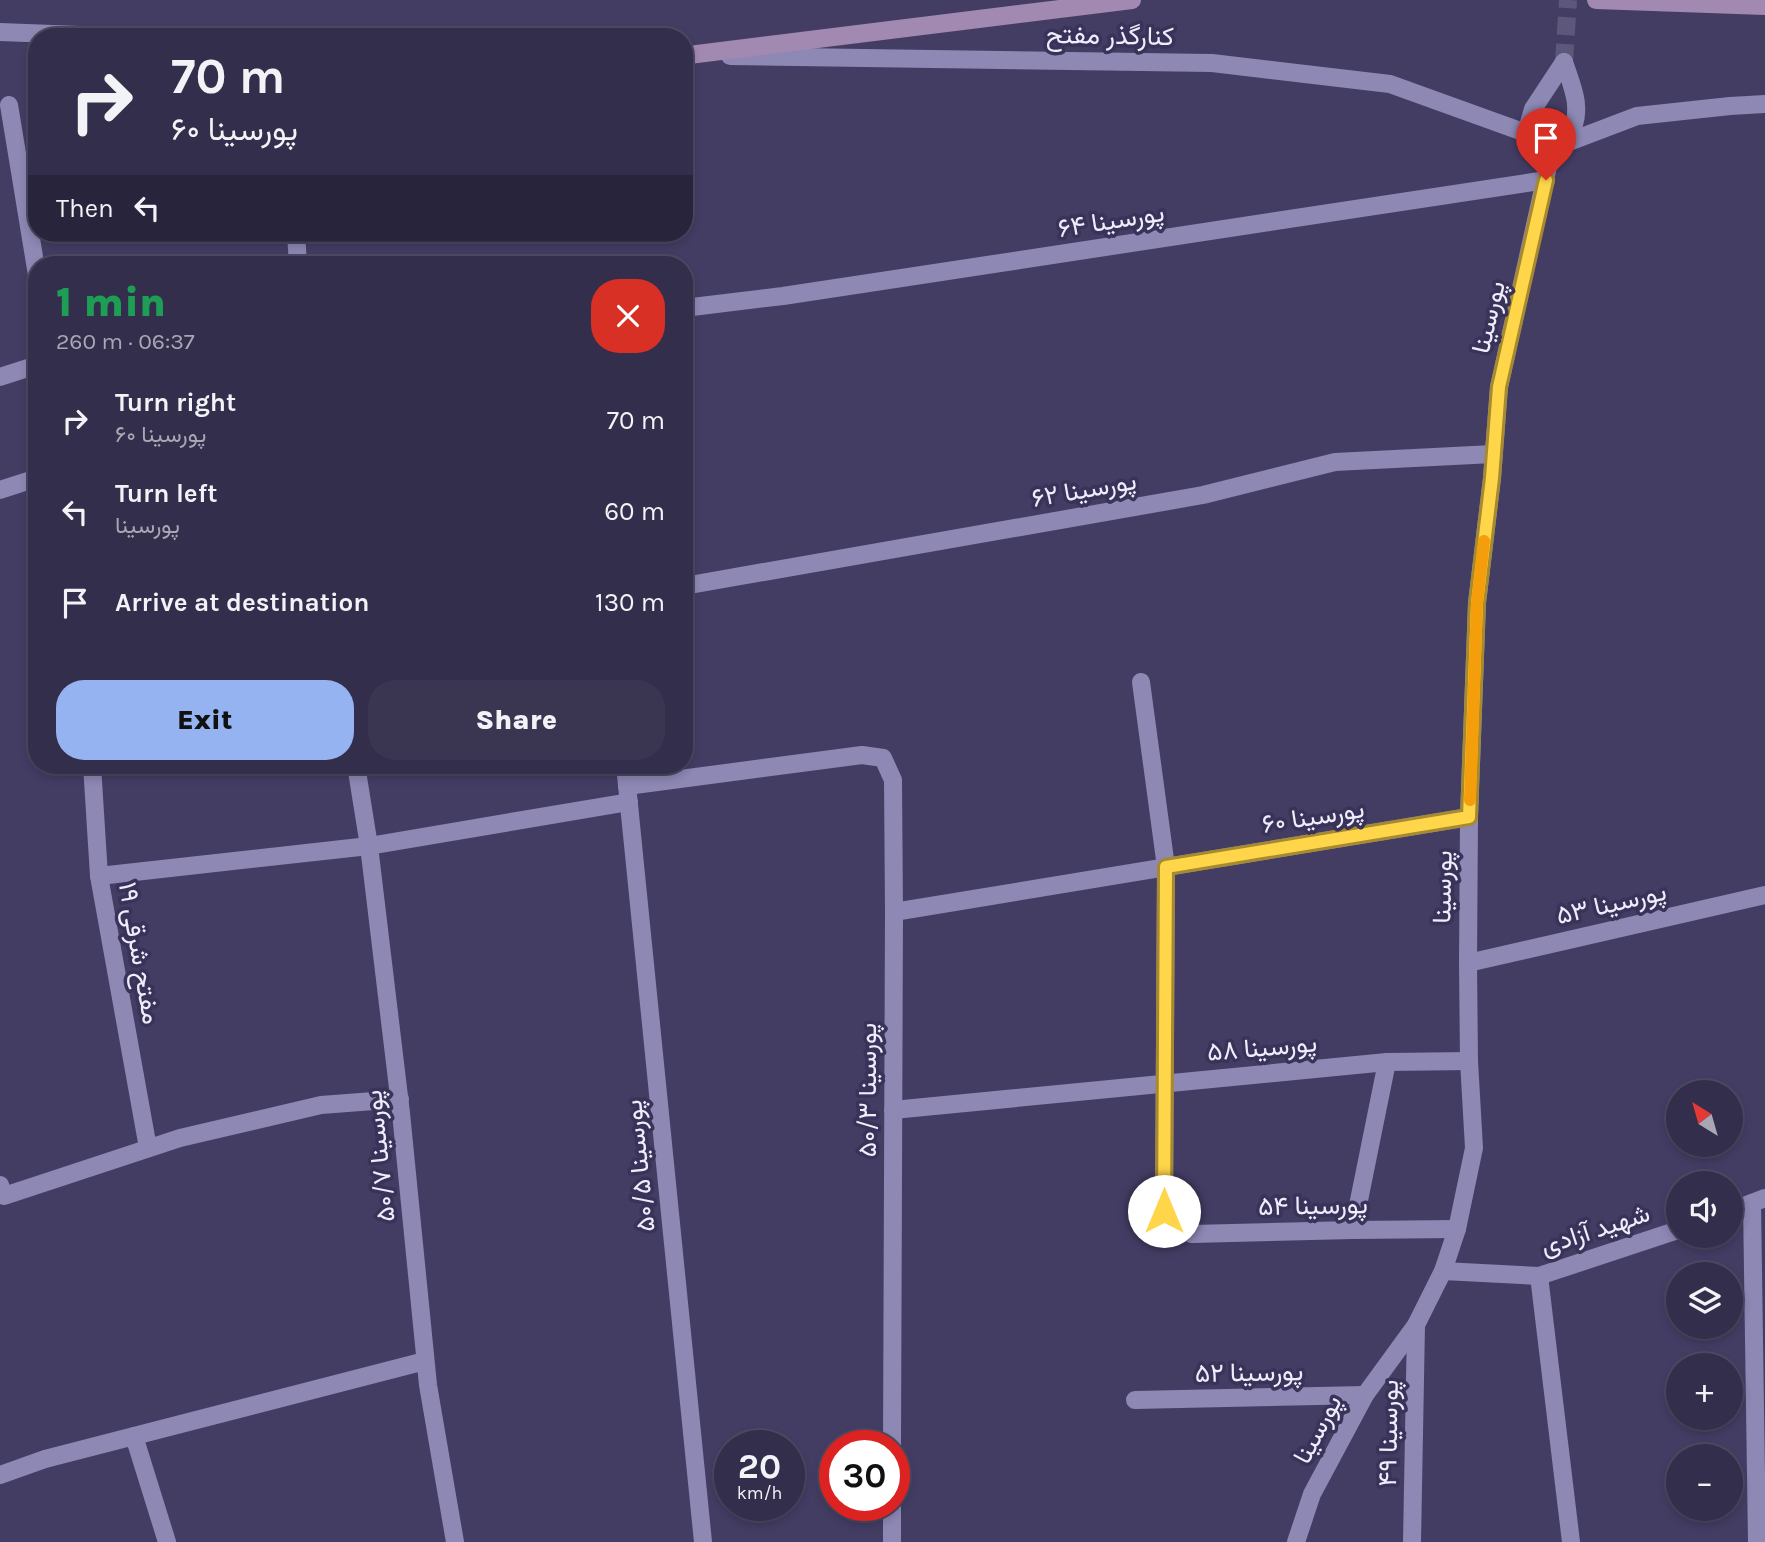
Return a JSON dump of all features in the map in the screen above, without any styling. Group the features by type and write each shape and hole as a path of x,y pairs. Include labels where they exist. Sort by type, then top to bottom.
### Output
{"main road":[{"path":"693,54 1132,0"},
{"path":"1596,0 1765,6"}],"street":[{"path":"0,32 28,33"},
{"name":"کنارگذر مفتح","path":"693,55 1212,63 1390,84 1526,132"},
{"path":"1566,143 1576,122 1576,97 1564,62 1534,109 1526,132 1536,149 1550,153 1566,143 1637,116 1765,104"},
{"path":"9,105 28,220"},
{"name":"پورسینا","path":"1296,1542 1312,1494 1365,1395 1416,1325 1443,1271 1457,1229 1474,1148 1469,1061 1468,963 1469,817 1477,603 1492,478 1499,387 1550,153"},
{"name":"پورسینا ۶۴","path":"693,308 1546,180"},
{"path":"0,377 28,368"},
{"name":"پورسینا ۶۲","path":"693,584 1203,495 1335,462 1493,454"},
{"path":"0,490 28,481"},
{"path":"1141,682 1166,867 1164,1083"},
{"name":"پورسینا ۵۰/۳","path":"628,794 862,755 883,758 893,780 892,1430"},
{"name":"مفتح شرقی ۱۹","path":"93,774 99,876 148,1148"},
{"name":"پورسینا ۵۰/۷","path":"357,774 369,846 400,1099 428,1385 455,1542"},
{"path":"99,876 369,846 628,794 626,774"},
{"name":"پورسینا ۵۰/۵","path":"628,794 703,1542"},
{"name":"پورسینا ۶۰","path":"894,912 1469,817"},
{"name":"پورسینا ۵۳","path":"1468,963 1765,895"},
{"name":"پورسینا ۵۸","path":"893,1110 1387,1062 1469,1061"},
{"path":"1353,1230 1387,1062"},
{"name":"پورسینا ۵۴","path":"1164,1083 1164,1211 1171,1226 1192,1234 1457,1229"},
{"path":"1,1193 180,1138 321,1105 400,1099"},
{"path":"1757,1542 1758,1201"},
{"name":"شهید آزادی","path":"1443,1271 1539,1276 1666,1234"},
{"path":"1539,1276 1571,1542"},
{"name":"پورسینا ۴۹","path":"1412,1542 1416,1325"},
{"path":"0,1475 45,1459 425,1361"},
{"name":"پورسینا ۵۲","path":"1135,1400 1365,1395"},
{"path":"134,1436 167,1542"},
{"path":"892,1521 892,1542"}],"tunnel":[{"path":"1564,62 1568,0"}],"slow traffic":[{"path":"1470,800 1477,603 1484,541"}],"route":[{"path":"1164,1211 1166,867 1469,817 1477,603 1492,478 1499,387 1546,180"}]}
